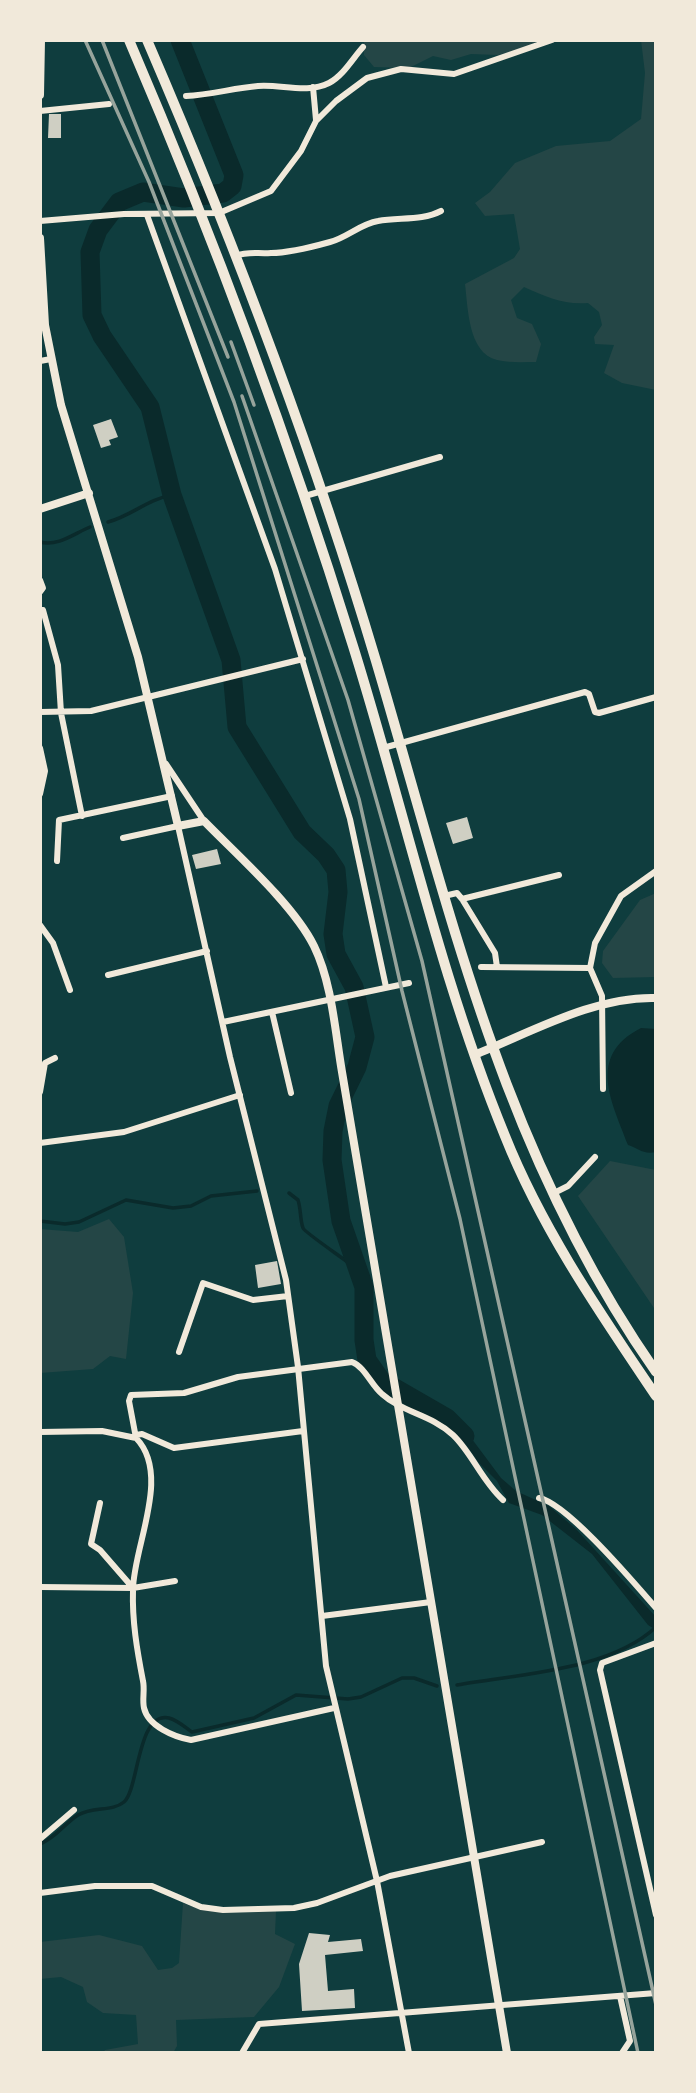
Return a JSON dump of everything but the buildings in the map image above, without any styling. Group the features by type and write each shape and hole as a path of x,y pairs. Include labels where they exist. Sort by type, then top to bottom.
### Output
{"highway":[{"path":"129,40 199,209 304,496 383,748 474,1055 505,1138 564,1255 656,1396"},
{"path":"147,40 219,213 321,489 491,1049 551,1194 577,1246 656,1372"}],"street":[{"path":"40,94 41,40"},
{"path":"40,221 199,209 219,213 271,191 301,151 316,121 354,86 380,72 401,69 454,74 552,40"},
{"path":"186,96 207,96 258,86 313,87 329,83 363,47"},
{"path":"313,87 316,121"},
{"path":"40,111 109,104"},
{"path":"235,256 248,251 271,254 331,242 354,234 370,222 403,216 422,218 441,211"},
{"path":"147,215 222,415 303,659 350,819 386,987"},
{"path":"40,238 51,359 61,405 148,697 288,1296 334,1708 377,1881 409,2053"},
{"path":"40,360 51,359"},
{"path":"304,496 440,457"},
{"path":"40,509 89,493"},
{"path":"40,580 43,588 40,592"},
{"path":"43,610 58,665 61,713 82,816"},
{"path":"40,712 91,711 303,659"},
{"path":"383,748 585,692 589,694 595,712 599,713 656,697"},
{"path":"40,748 46,771 40,794"},
{"path":"163,760 204,821 299,923 314,945 329,999 507,2053"},
{"path":"57,861 58,820 172,796"},
{"path":"123,838 204,821"},
{"path":"603,1089 602,996 590,968 596,943 621,896 656,871"},
{"path":"461,900 559,875"},
{"path":"444,896 457,893 495,953 497,967"},
{"path":"40,925 53,943 70,989"},
{"path":"108,975 207,951"},
{"path":"481,967 590,968"},
{"path":"223,1022 409,983"},
{"path":"474,1055 602,1006 628,999 656,998"},
{"path":"272,1012 291,1093"},
{"path":"40,1093 45,1063 55,1058"},
{"path":"40,1143 124,1132 240,1095"},
{"path":"551,1194 568,1186 596,1157"},
{"path":"179,1352 203,1283 253,1300 288,1296"},
{"path":"334,1708 191,1740 177,1738 150,1719 144,1708 145,1688 135,1639 133,1588 135,1567 148,1513 151,1483 148,1461 136,1437 129,1401 131,1395 184,1393 238,1377 352,1362 358,1365 382,1394 427,1415 455,1437 475,1468 503,1500"},
{"path":"40,1432 103,1431 136,1437 142,1434 174,1448 303,1431"},
{"path":"539,1498 553,1505 593,1539 656,1608"},
{"path":"100,1503 91,1544 100,1550 133,1588"},
{"path":"40,1587 133,1588 174,1581"},
{"path":"322,1616 431,1602"},
{"path":"656,1643 602,1663 600,1670 656,1915"},
{"path":"40,1839 74,1810"},
{"path":"40,1893 95,1886 152,1886 201,1907 242,1910 311,1905 377,1881 542,1842"},
{"path":"242,2053 259,2024 656,1993"},
{"path":"621,1996 630,2041 622,2053"}],"shaded area":[{"path":"364,40 540,40 527,48 498,55 471,54 451,60 433,56 409,68 374,67 364,55"},
{"path":"641,40 656,40 656,390 622,383 604,373 614,345 595,344 594,337 602,325 599,312 588,303 563,301 524,287 511,300 517,318 532,324 541,344 536,362 506,362 487,356 480,349 471,328 465,284 514,258 520,249 514,214 485,216 475,203 490,192 515,163 556,146 610,141 641,119 645,73"},
{"path":"656,893 656,977 613,978 602,963 603,951 640,900"},
{"path":"641,1028 656,1029 656,1152 651,1153 628,1145 608,1081 608,1066 614,1052 624,1039"},
{"path":"610,1161 656,1170 656,1311 578,1196"},
{"path":"109,1219 124,1237 133,1293 126,1359 110,1356 93,1369 40,1373 40,1229 78,1232"},
{"path":"447,1418 463,1427 501,1478 516,1491 549,1506 576,1529 656,1617 656,1630 648,1625 592,1554 542,1515 509,1503 497,1481 479,1463"},
{"path":"183,1903 218,1912 276,1911 275,1934 295,1944 279,1987 254,2017 176,2020 177,2046 173,2053 103,2053 105,2050 138,2044 136,2015 103,2013 87,2002 83,1987 61,1977 40,1979 40,1942 99,1935 142,1946 158,1970 172,1968 179,1963"}],"waterway":[{"path":"180,40 234,175 232,186 223,193 184,198 143,192 119,202 98,230 90,252 92,315 102,336 150,407 172,495 231,660 237,727 302,832 326,855 336,870 338,892 333,934 336,954 354,987 365,1037 357,1067 338,1106 333,1131 332,1160 341,1221 364,1287 364,1340 367,1360 381,1380 447,1418 465,1436"},
{"path":"108,522 172,495"},
{"path":"40,542 60,541 90,527"},
{"path":"40,1221 65,1224 79,1222 126,1200 173,1208 191,1206 211,1196 257,1191"},
{"path":"289,1193 298,1200 303,1228 358,1270"},
{"path":"457,1685 588,1662 636,1642 656,1627"},
{"path":"40,1844 78,1815 124,1802 133,1782 145,1738 158,1719 172,1719 192,1732 254,1718 296,1695 348,1699 361,1697 402,1678 414,1678 437,1686"}],"railway":[{"path":"85,40 149,182 234,402 359,799 402,991 460,1219 638,2053"},
{"path":"102,40 228,357"},
{"path":"231,342 254,405"},
{"path":"242,396 348,700 422,961 656,2005"}]}
